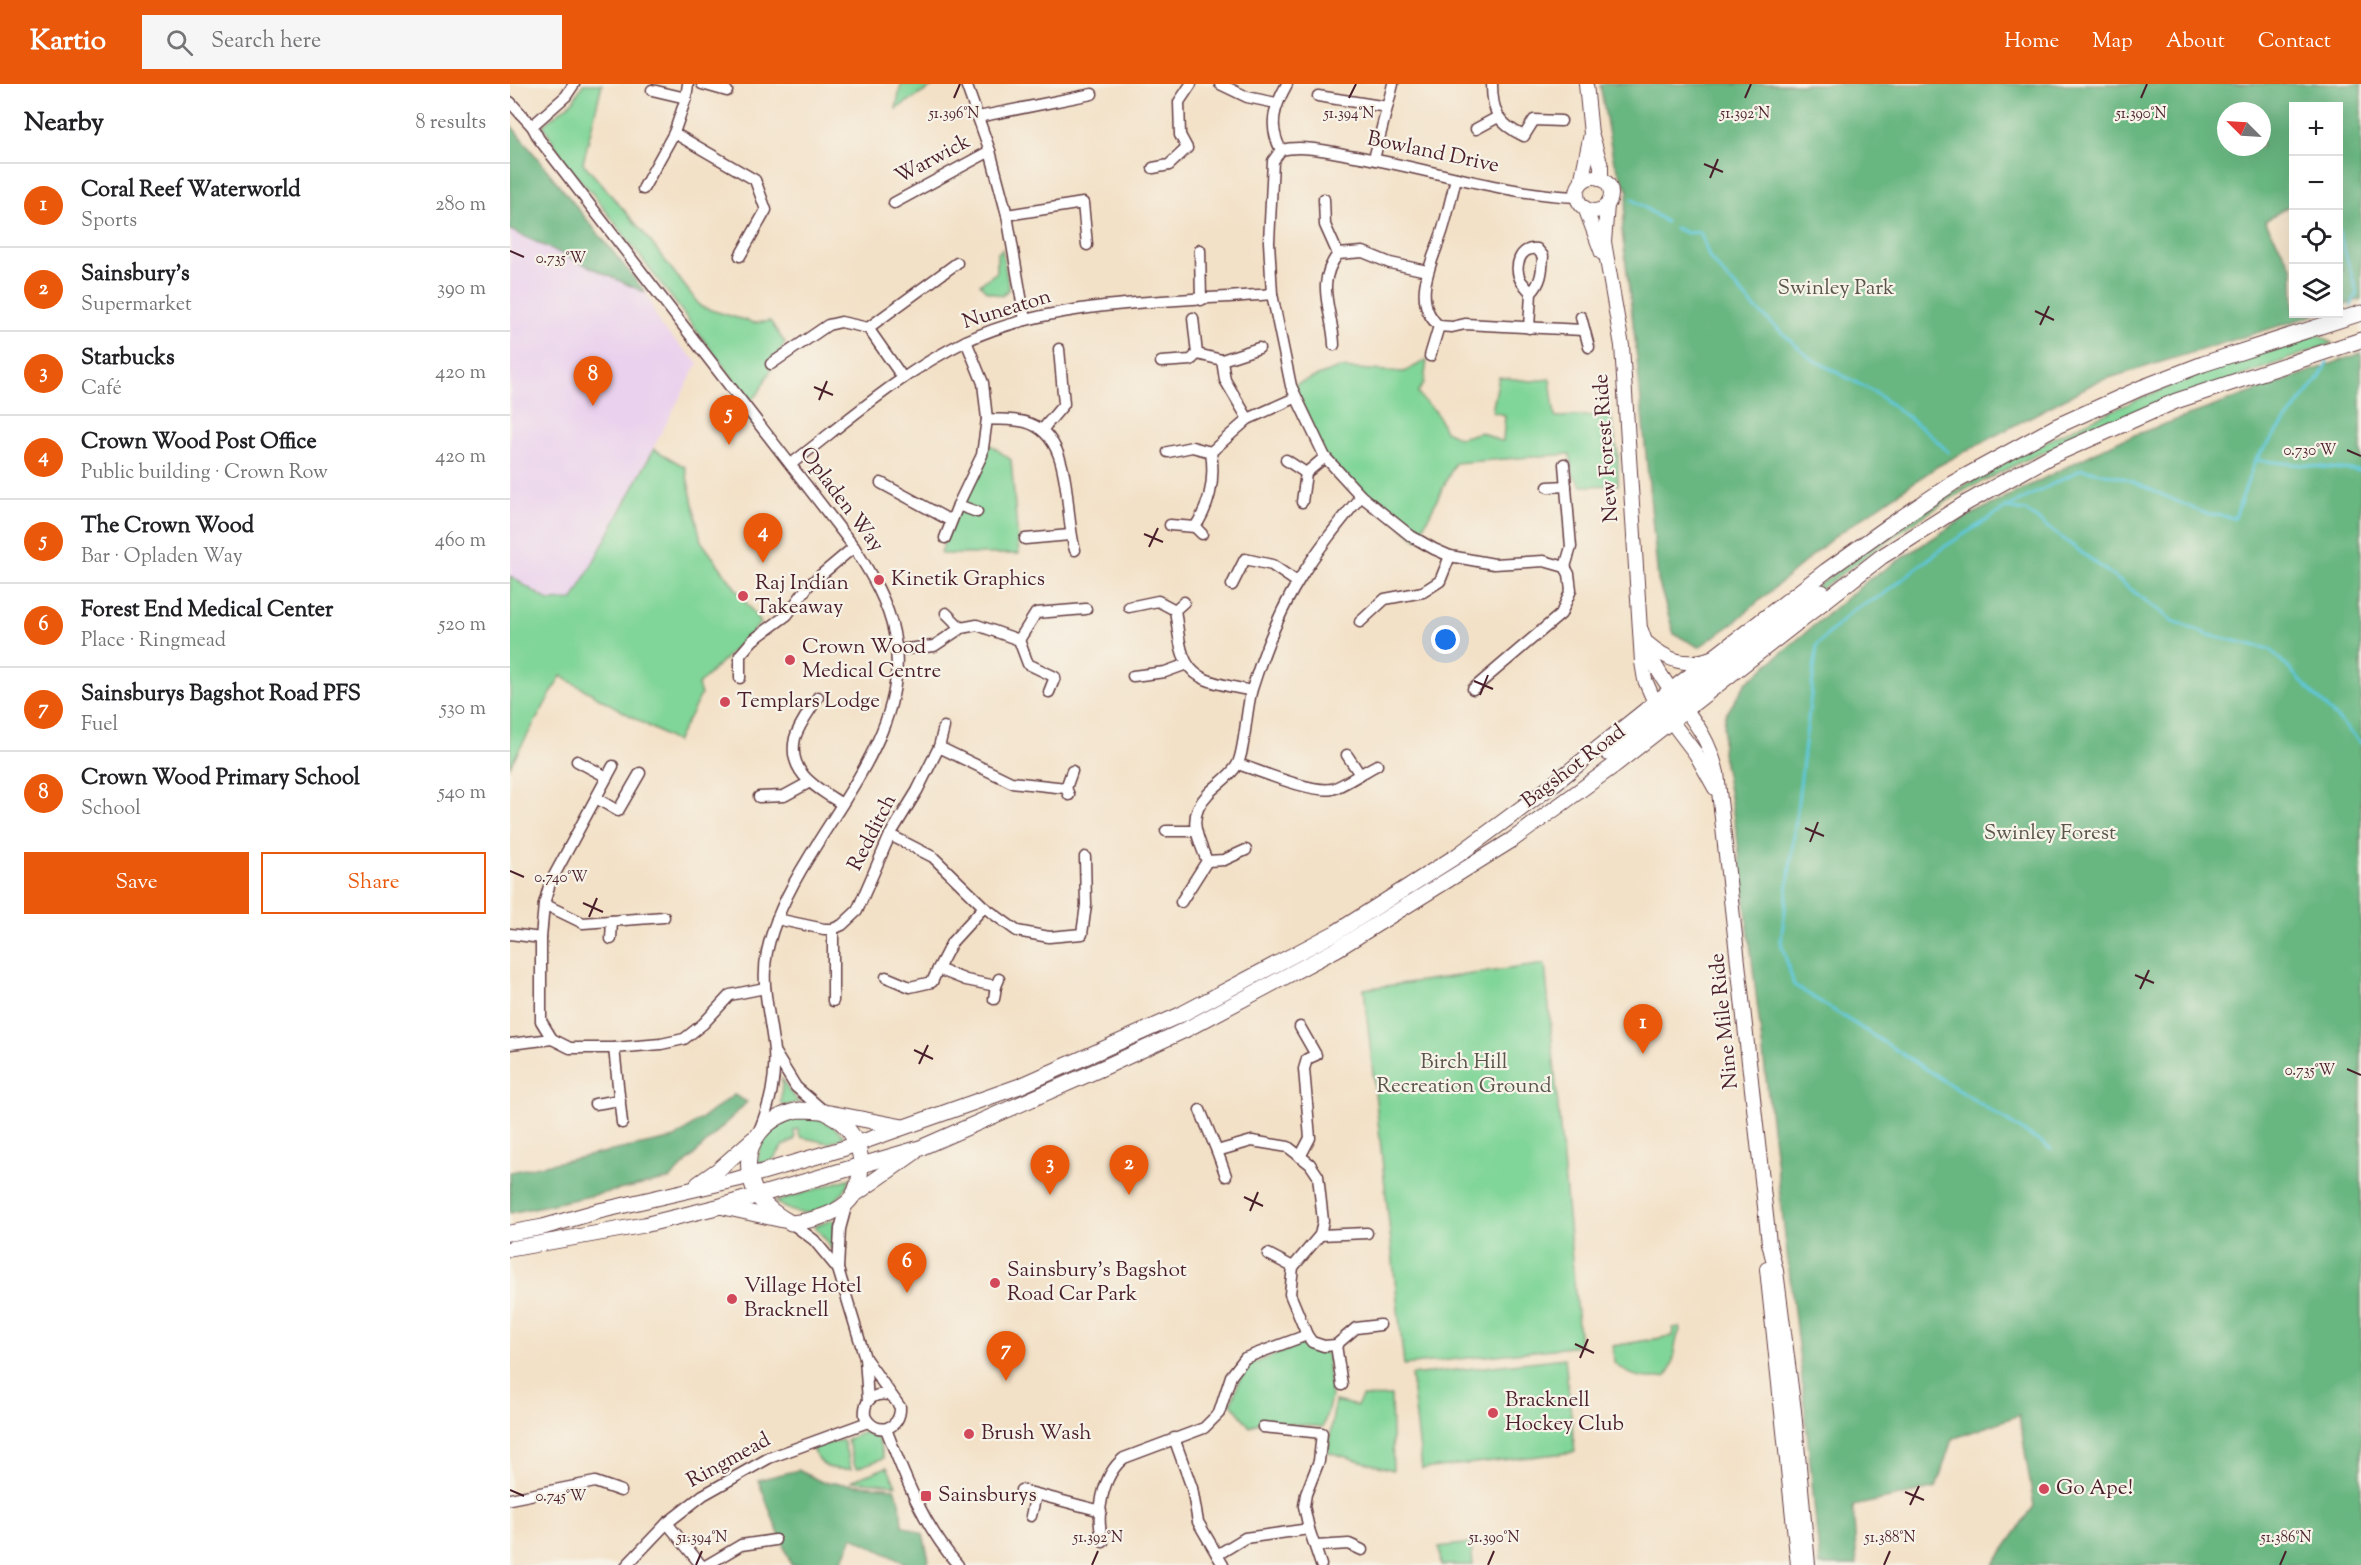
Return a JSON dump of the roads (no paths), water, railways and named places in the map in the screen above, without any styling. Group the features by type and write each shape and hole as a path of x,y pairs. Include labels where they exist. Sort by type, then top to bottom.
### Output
{"highway":[{"name":"Bagshot Road","path":"1182,1022 1317,960 1423,897 1512,840 1662,709 1681,701 1714,657 1882,530 1953,483 2021,445 2097,407 2203,364 2361,313"},
{"name":"Bagshot Road","path":"1182,1022 1419,882 1662,709 1681,701 1881,557 1966,503 2049,457 2176,401 2361,340"},
{"path":"510,1233 750,1176 905,1128 1020,1086 1182,1022"},
{"path":"510,1249 644,1225 757,1196 920,1148 1182,1022"},
{"path":"690,1190 718,1170 775,1118 790,1112 799,1110 826,1112 905,1128"},
{"path":"826,1112 842,1125 857,1143 863,1164 850,1199"},
{"path":"757,1135 748,1160 750,1176 757,1196 790,1222"},
{"path":"721,1206 790,1222 820,1218 920,1148"}],"main road":[{"path":"1586,84 1591,134 1601,166 1601,179"},
{"path":"1581,183 1591,177 1601,179 1610,189 1611,199 1607,205 1596,212 1586,210 1576,197 1591,134"},
{"name":"New Forest Ride","path":"1606,265 1604,242 1607,205"},
{"name":"New Forest Ride","path":"1586,210 1606,265 1617,310 1622,346 1643,636 1642,662 1645,680 1662,709"},
{"path":"1643,636 1658,652 1679,662 1690,664 1714,657"},
{"name":"New Forest Ride","path":"1643,636 1654,664 1681,701"},
{"name":"Nine Mile Ride","path":"1681,701 1702,730 1714,758 1717,773 1769,1243 1776,1271 1793,1401 1808,1565"},
{"name":"Nine Mile Ride","path":"1662,709 1696,754 1718,795"},
{"name":"Nine Mile Ride","path":"1769,1243 1767,1273 1798,1565"}],"street":[{"path":"532,126 566,96 574,84"},
{"path":"643,189 674,133 686,98 688,84"},
{"path":"702,84 727,91"},
{"name":"Warwick","path":"966,84 990,151 1007,215 1025,320"},
{"path":"1153,168 1169,165 1187,148 1180,135 1179,102 1191,84"},
{"path":"1220,84 1247,97 1276,103"},
{"path":"1287,84 1276,103 1274,136 1281,150 1273,161 1269,242 1272,294 1281,345 1295,398 1325,457 1361,496 1411,536 1450,556 1494,564 1544,561 1565,567 1569,574 1571,590 1561,614 1473,689"},
{"path":"1374,159 1393,84"},
{"path":"1492,84 1492,100 1498,117 1509,129 1524,136 1534,120 1561,121"},
{"path":"652,90 686,98"},
{"name":"Warwick","path":"978,117 1092,94"},
{"path":"1318,96 1387,107"},
{"name":"Opladen Way","path":"510,102 532,126 539,139 854,547 873,576 887,608 896,650 895,690 884,725 864,766 791,886 777,919 767,952 765,988 774,1050 772,1093 757,1135"},
{"path":"1476,129 1498,117"},
{"path":"674,133 755,180 766,210 740,256"},
{"name":"Bowland Drive","path":"1281,150 1291,148 1374,159 1518,191 1576,197"},
{"name":"Warwick","path":"894,203 990,151"},
{"path":"1456,178 1443,231 1427,271 1425,293 1427,310 1431,319 1439,326 1452,327 1465,324 1583,330"},
{"path":"1323,199 1325,225 1338,254"},
{"path":"1007,215 1083,203 1087,245"},
{"path":"1200,250 1201,300"},
{"path":"1334,345 1325,285 1331,263 1338,254 1363,252 1390,264 1427,271"},
{"path":"868,328 957,263"},
{"path":"1529,328 1531,293"},
{"name":"Nuneaton","path":"791,464 903,378 966,341 1025,320 1117,306 1272,294"},
{"path":"1581,317 1589,347"},
{"path":"1193,318 1197,354"},
{"path":"771,364 828,325 841,322 868,328 903,378"},
{"path":"1430,356 1439,326"},
{"path":"945,538 982,455 987,419 983,383 966,341"},
{"path":"1197,354 1222,360 1258,348"},
{"path":"1042,430 1064,404 1059,349"},
{"path":"1161,362 1191,360 1197,354"},
{"path":"1222,360 1225,380 1248,419"},
{"path":"1170,525 1199,531 1209,500 1211,452 1248,419 1295,398"},
{"path":"987,419 1025,422 1042,430 1055,444 1064,471 1070,535 1075,550"},
{"path":"1168,452 1192,447 1211,452"},
{"path":"1302,502 1306,474 1325,457"},
{"path":"1286,460 1306,474"},
{"path":"1564,465 1571,547 1565,567"},
{"path":"881,483 894,485 951,521"},
{"path":"1548,487 1566,486"},
{"path":"1207,861 1194,831 1195,816 1207,794 1221,784 1238,764 1251,691 1273,633 1298,582 1327,538 1361,496"},
{"path":"958,505 977,512"},
{"path":"1025,539 1070,535"},
{"path":"740,678 740,655 753,640 787,615 809,585 854,547"},
{"path":"1360,622 1385,599 1423,592 1440,581 1450,556"},
{"path":"1232,585 1245,559 1272,565 1298,582"},
{"path":"1129,607 1158,601 1180,606 1181,648 1187,664 1201,677 1251,691"},
{"path":"1019,640 1036,613 1086,609"},
{"path":"946,613 961,628"},
{"path":"896,650 934,646 961,628 977,625 1019,640 1028,664 1055,677 1049,692"},
{"path":"1132,676 1165,672 1187,664"},
{"path":"818,697 795,737 795,761 808,783 842,804"},
{"name":"Redditch","path":"833,929 842,925 857,911 890,835 939,747 944,727"},
{"path":"939,747 1011,782 1068,792 1072,771"},
{"path":"1347,755 1359,773"},
{"path":"578,761 607,777"},
{"path":"1238,764 1318,790 1334,789 1377,765"},
{"path":"613,766 549,883 544,904 541,938 541,1021 552,1039 570,1048 614,1048 661,1044 684,1039 703,1024 730,994 765,988"},
{"path":"596,798 618,811 640,773"},
{"path":"759,797 784,796 808,783"},
{"path":"1166,831 1194,831"},
{"path":"890,835 933,857 984,907 1017,931 1049,938 1082,934 1086,905 1085,858"},
{"path":"1207,861 1224,860 1246,849"},
{"path":"1181,902 1207,861"},
{"path":"544,904 583,922 663,917"},
{"path":"886,977 910,987 932,982 952,942 984,907"},
{"path":"777,919 833,929 833,1001"},
{"path":"611,939 612,921"},
{"path":"510,934 541,938"},
{"path":"938,969 966,980 998,982 994,999"},
{"path":"1300,1027 1316,1054 1307,1059 1304,1069 1310,1138 1300,1157"},
{"path":"510,1044 552,1039"},
{"path":"614,1048 622,1123"},
{"name":"Opladen Way","path":"774,1050 796,1087 826,1112"},
{"path":"595,1104 620,1100"},
{"path":"1200,1110 1226,1176"},
{"path":"1217,1151 1252,1141 1288,1147 1310,1164 1318,1176 1323,1221 1320,1235 1293,1267 1290,1294 1312,1342 1324,1346 1336,1345 1356,1328 1380,1325"},
{"path":"850,1199 840,1229 838,1269 866,1358 868,1401 865,1410 868,1422 874,1427 886,1429 896,1423 900,1413 897,1400 866,1358"},
{"path":"790,1222 814,1240 838,1269"},
{"path":"1320,1235 1367,1233"},
{"path":"1268,1254 1293,1267"},
{"path":"1102,1537 1101,1511 1109,1475 1115,1465 1124,1458 1204,1428 1218,1413 1231,1376 1245,1358 1307,1335"},
{"path":"1336,1345 1342,1385"},
{"path":"868,1401 878,1394 892,1396"},
{"name":"Ringmead","path":"627,1565 667,1523 703,1495 769,1458 868,1422"},
{"path":"1263,1427 1322,1433 1319,1461 1306,1494 1304,1506 1321,1565"},
{"path":"886,1429 914,1498 934,1536 958,1565"},
{"path":"1174,1438 1192,1488 1198,1522 1220,1560 1245,1538 1309,1529"},
{"path":"510,1499 595,1482 621,1491"},
{"path":"1022,1490 1101,1511"},
{"path":"1031,1516 1036,1494"},
{"path":"667,1523 701,1565"},
{"path":"707,1565 741,1545 775,1540"},
{"path":"1316,1546 1349,1544 1362,1550"}],"waterway":[{"path":"1632,199 1666,222"},
{"path":"1675,228 1687,233 1700,232 1710,259 1755,308 1810,358 1874,392 1929,433 1948,452"},
{"path":"2343,246 2357,293 2351,306"},
{"path":"2255,460 2320,377 2327,362"},
{"path":"2051,1149 1794,985 1781,942 1817,645 1853,610 1881,596 1944,547 2006,508 2082,469 2124,478 2204,513 2235,518 2255,460 2361,471"},
{"path":"2006,508 2026,511 2173,621 2209,635 2270,649 2361,743"}],"place":[{"name":"Crown Wood Primary School","path":"593,406"},
{"name":"The Crown Wood","path":"729,445"},
{"name":"Crown Wood Post Office","path":"763,563"},
{"name":"Kinetik Graphics","path":"879,580"},
{"name":"Raj Indian Takeaway","path":"743,596"},
{"name":"Crown Wood Medical Centre","path":"790,660"},
{"name":"Templars Lodge","path":"725,702"},
{"name":"Coral Reef Waterworld","path":"1643,1054"},
{"name":"Starbucks","path":"1050,1195"},
{"name":"Sainsbury's","path":"1129,1195"},
{"name":"Sainsbury's Bagshot Road Car Park","path":"995,1283"},
{"name":"Forest End Medical Center","path":"907,1293"},
{"name":"Village Hotel Bracknell","path":"732,1299"},
{"name":"Sainsburys Bagshot Road PFS","path":"1006,1381"},
{"name":"Bracknell Hockey Club","path":"1493,1413"},
{"name":"Brush Wash","path":"969,1434"},
{"name":"Go Ape!","path":"2044,1489"},
{"name":"Sainsburys","path":"926,1496"}],"park label":[{"name":"Swinley Park","path":"1836,289"},
{"name":"Swinley Forest","path":"2050,834"},
{"name":"Birch Hill Recreation Ground","path":"1464,1075"}]}
